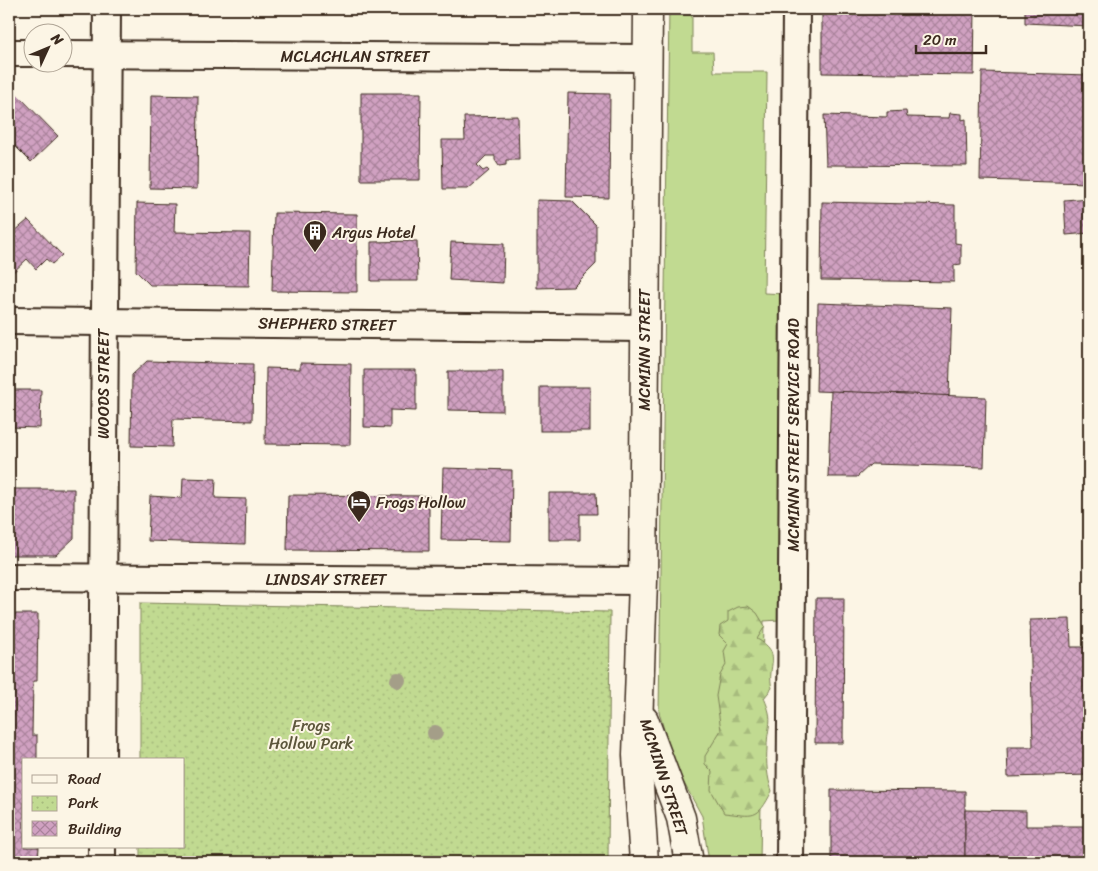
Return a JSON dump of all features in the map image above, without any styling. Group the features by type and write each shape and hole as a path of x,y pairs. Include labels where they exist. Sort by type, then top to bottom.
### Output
{"street":[{"name":"WOODS STREET","path":"102,758 103,322 107,9"},
{"name":"MCMINN STREET","path":"644,862 637,777 643,582 648,9"},
{"name":"MCMINN STREET SERVICE ROAD","path":"790,862 796,9"},
{"path":"9,53 22,53"},
{"name":"MCLACHLAN STREET","path":"72,54 647,58"},
{"name":"SHEPHERD STREET","path":"9,321 644,328"},
{"name":"LINDSAY STREET","path":"9,577 643,582"},
{"name":"MCMINN STREET","path":"640,692 649,738 681,818 689,862"},
{"path":"102,848 102,862"}],"green space":[{"path":"669,9 692,9 692,52 713,52 714,72 767,72 764,293 787,294 779,620 764,621 760,862 709,862 702,816 674,765 659,712"},
{"name":"Frogs Hollow Park","path":"140,603 610,612 608,862 140,862 140,848 185,848 185,758 140,758"},
{"path":"748,606 757,613 765,626 757,639 770,649 772,655 772,688 764,698 770,718 767,759 772,791 758,812 748,815 724,813 711,790 712,771 705,764 705,756 721,730 716,696 720,675 726,665 724,651 728,644 719,635 720,626 728,621 728,612 738,607"}],"building":[{"path":"495,9 576,9 576,11"},
{"path":"822,9 975,9 974,75 822,73"},
{"path":"1025,9 1089,9 1089,26 1025,23"},
{"path":"982,72 1089,75 1089,183 980,180"},
{"path":"15,92 58,136 31,162 9,140 9,97"},
{"path":"361,93 421,93 420,180 361,180"},
{"path":"568,93 610,94 609,198 566,197"},
{"path":"151,95 198,96 197,189 150,188"},
{"path":"906,111 907,117 949,118 950,113 962,114 962,120 966,119 967,166 826,165 824,115 887,117 887,112"},
{"path":"518,116 519,160 506,160 506,165 499,166 495,156 486,156 477,165 483,171 487,169 489,171 468,189 443,189 442,140 465,140 464,117"},
{"path":"1089,198 1089,233 1066,235 1064,200"},
{"path":"537,200 572,201 596,225 596,264 573,287 537,288"},
{"path":"822,202 955,205 955,243 961,244 961,264 954,265 954,282 821,280"},
{"path":"137,203 175,204 174,232 250,233 249,286 150,285 136,271"},
{"name":"Argus Hotel","path":"274,213 357,214 357,292 272,291"},
{"path":"28,220 62,255 52,264 46,259 36,269 27,259 9,276 9,243 17,235 14,232"},
{"path":"417,241 418,281 371,281 371,242"},
{"path":"451,242 504,244 503,283 449,280"},
{"path":"818,303 952,308 949,396 816,391"},
{"path":"147,361 253,364 252,421 173,419 172,447 131,446 132,375"},
{"path":"300,363 351,364 350,445 265,444 266,368 300,369"},
{"path":"364,370 416,370 416,411 390,410 390,428 364,427"},
{"path":"448,371 503,371 503,411 448,410"},
{"path":"540,387 590,387 590,431 540,431"},
{"path":"9,390 41,390 40,428 9,427"},
{"path":"831,391 986,397 984,467 871,464 857,477 828,477"},
{"path":"443,468 512,470 511,541 441,540"},
{"path":"183,478 216,479 215,498 246,499 245,544 148,541 150,496 182,498"},
{"path":"9,489 74,489 74,538 56,555 9,555"},
{"path":"549,493 596,493 597,514 580,514 580,540 549,540"},
{"name":"Frogs Hollow","path":"288,495 429,496 429,551 287,550"},
{"path":"816,598 844,598 843,743 815,743"},
{"path":"9,614 38,614 37,681 33,681 32,735 37,735 37,758 22,758 22,848 39,848 38,862 9,862"},
{"path":"1070,619 1071,647 1089,647 1089,775 1008,777 1007,747 1033,747 1030,620"},
{"path":"831,790 965,791 965,862 831,862"},
{"path":"965,810 1026,811 1026,826 1089,826 1089,862 965,862"}],"place":[{"name":"Argus Hotel","path":"315,253"},
{"name":"Frogs Hollow","path":"359,523"}]}
